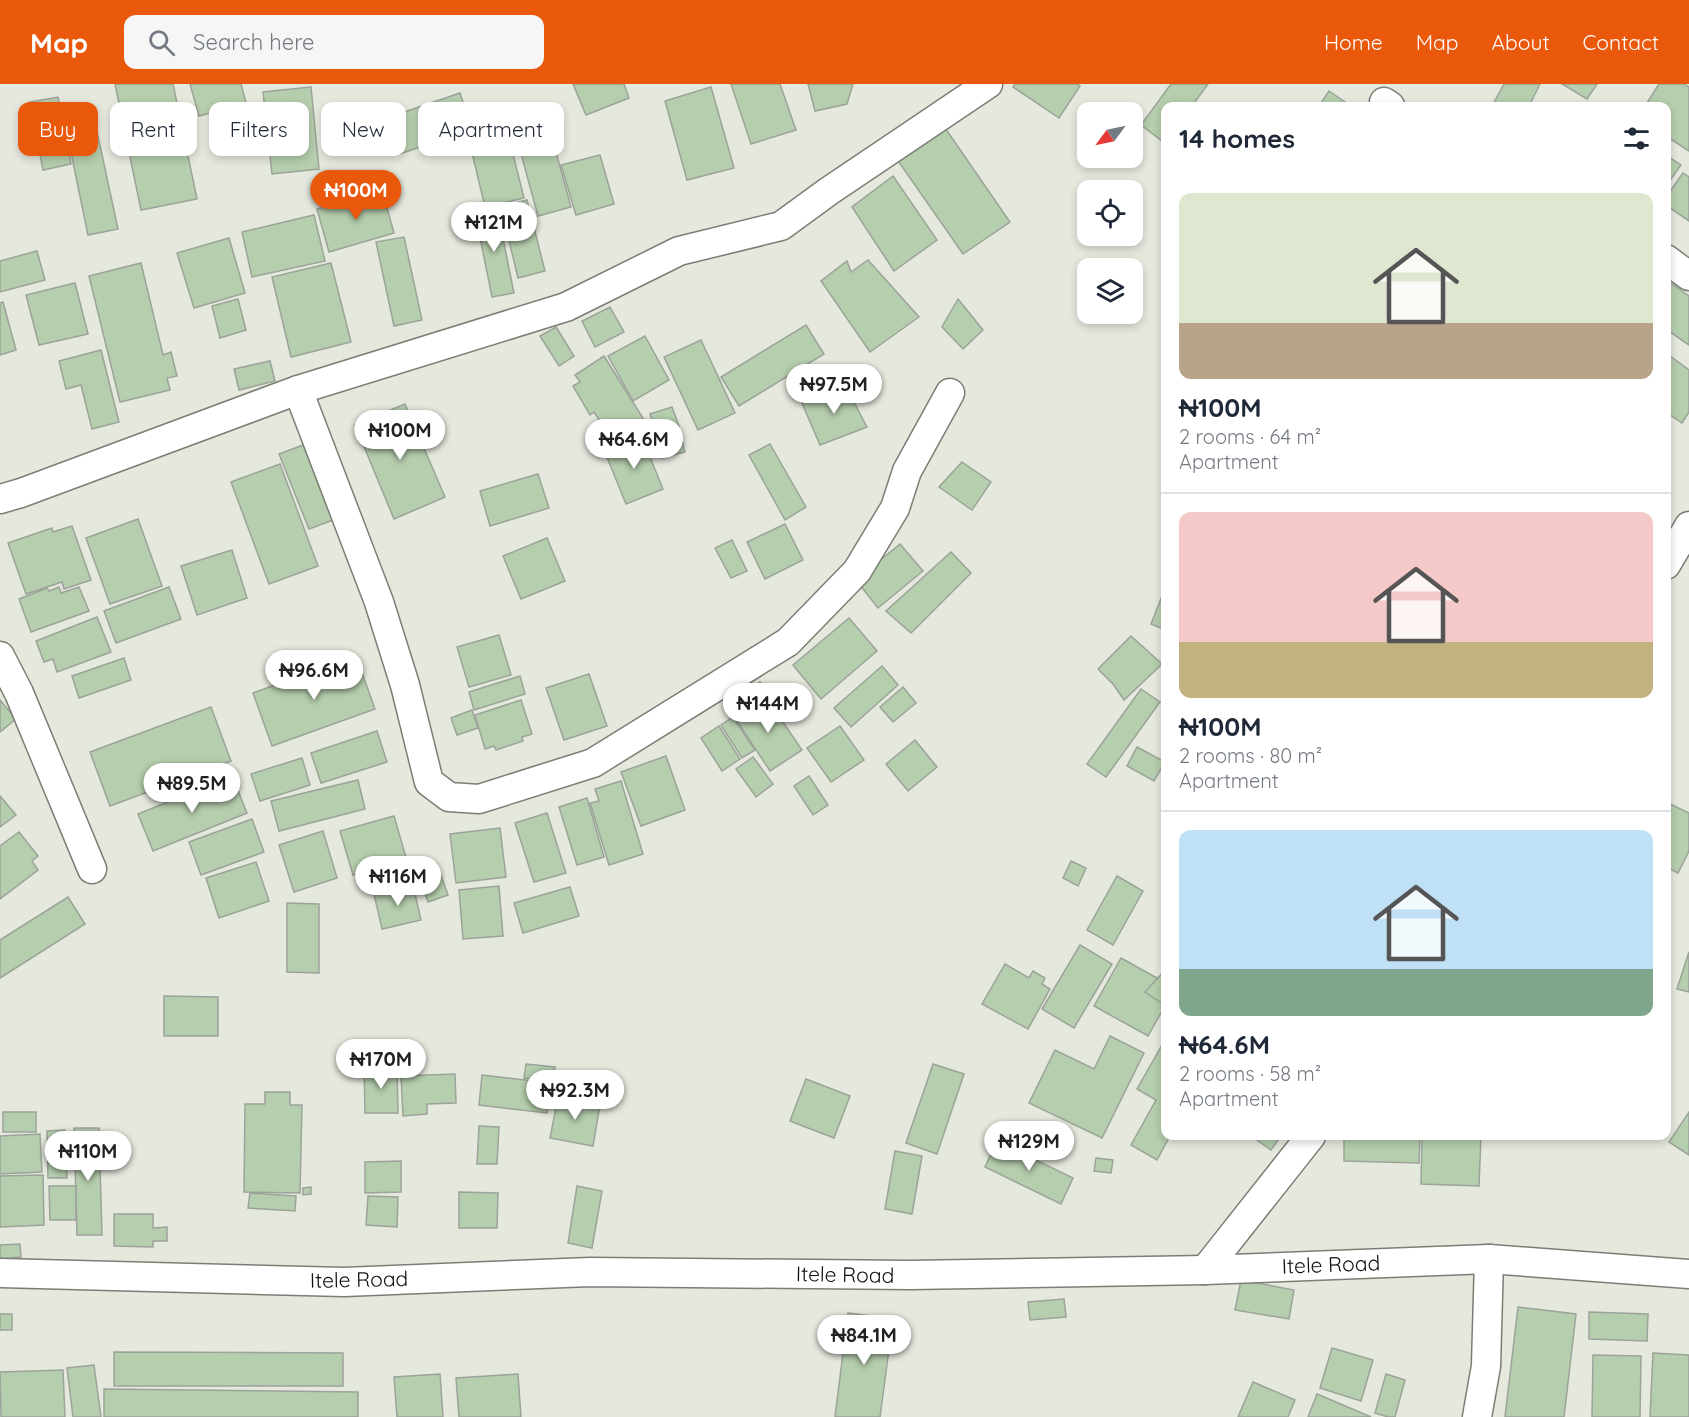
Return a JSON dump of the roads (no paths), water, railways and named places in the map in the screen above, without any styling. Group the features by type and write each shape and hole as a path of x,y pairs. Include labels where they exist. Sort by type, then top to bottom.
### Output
{"street":[{"path":"0,499 298,390 566,307 679,251 781,226 828,190 988,84"},
{"path":"1671,263 1689,276"},
{"path":"298,390 379,602 405,685 429,782 449,796 479,799 593,764 788,642 857,571 895,508 907,471 950,393"},
{"path":"1671,557 1689,526"},
{"path":"0,656 19,693 92,869"},
{"path":"1205,1270 1308,1140"},
{"path":"1477,1417 1486,1366 1489,1259"},
{"name":"Itele Road","path":"0,1273 344,1282 590,1272 910,1275 1205,1270 1489,1259 1689,1274"}]}
